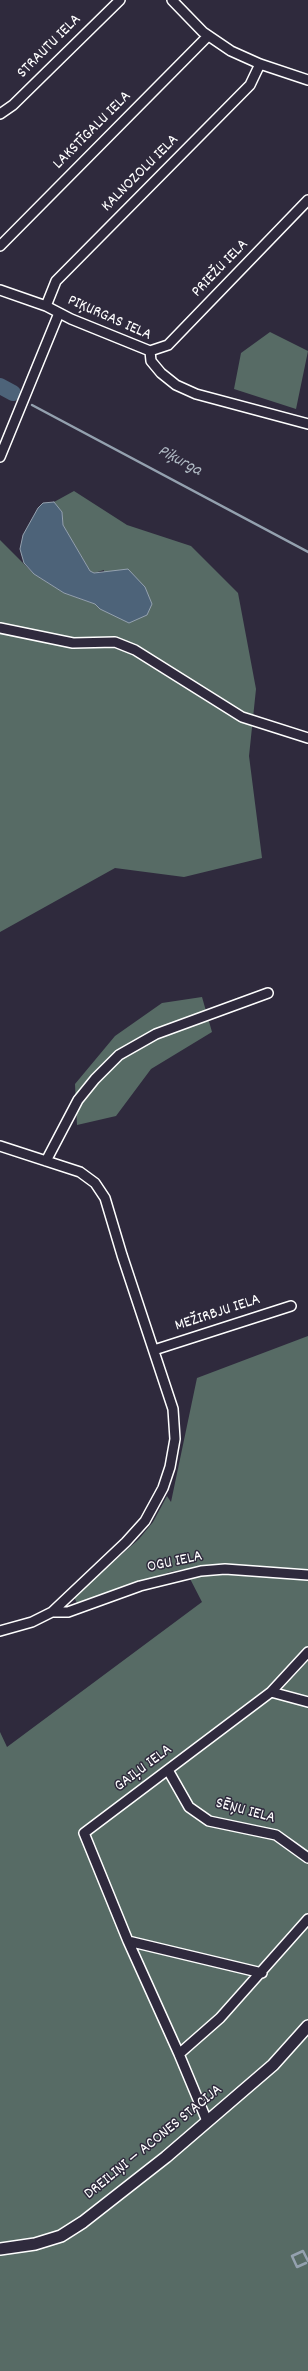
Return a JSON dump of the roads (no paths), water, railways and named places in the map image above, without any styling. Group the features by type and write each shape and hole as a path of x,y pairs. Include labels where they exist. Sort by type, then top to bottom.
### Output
{"street":[{"name":"STRAUTU IELA","path":"0,114 13,105 120,0"},
{"path":"172,0 208,36 231,51 260,64 308,79"},
{"name":"LAKSTĪGALU IELA","path":"0,246 208,36"},
{"name":"KALNOZOLU IELA","path":"46,306 56,281 250,85 260,64"},
{"name":"PRIEŽU IELA","path":"150,351 168,345 308,200"},
{"name":"PIĶURGAS IELA","path":"0,290 46,306 59,313 150,351 151,361 160,373 176,385 196,394 308,424"},
{"path":"0,457 59,313"},
{"path":"0,628 73,643 115,642 135,650 242,717 308,738"},
{"path":"46,1161 78,1100 95,1079 119,1055 156,1034 268,993"},
{"path":"0,1146 80,1172 95,1183 105,1198 122,1256 173,1409 174,1439 170,1467 162,1488 145,1521 126,1542 52,1612 32,1622 0,1631"},
{"name":"MEŽIRBJU IELA","path":"154,1350 291,1306"},
{"name":"OGU IELA","path":"52,1612 68,1612 140,1586 201,1571 225,1569 308,1575"},
{"name":"GAIĻU IELA","path":"207,2121 179,2054 128,1941 84,1833 271,1692 308,1652"},
{"path":"271,1692 308,1702"},
{"name":"SĒŅU IELA","path":"168,1770 189,1808 210,1821 276,1835 308,1858"},
{"path":"179,2054 220,2018 262,1973 308,1919"},
{"path":"128,1941 262,1973"},
{"name":"DREILIŅI — ACONES STACIJA","path":"0,2249 35,2244 61,2236 166,2157 274,2065 308,2026"}],"water":[{"path":"54,502 62,512 63,525 90,571 94,573 128,569 145,587 152,604 147,615 129,623 100,609 95,604 64,593 34,574 24,563 20,549 23,535 38,508 43,503"}],"waterway":[{"name":"Piķurga","path":"0,386 13,393"},
{"name":"Piķurga","path":"32,405 308,552"},
{"path":"306,2263 297,2267 292,2256 303,2251 308,2261"}]}
